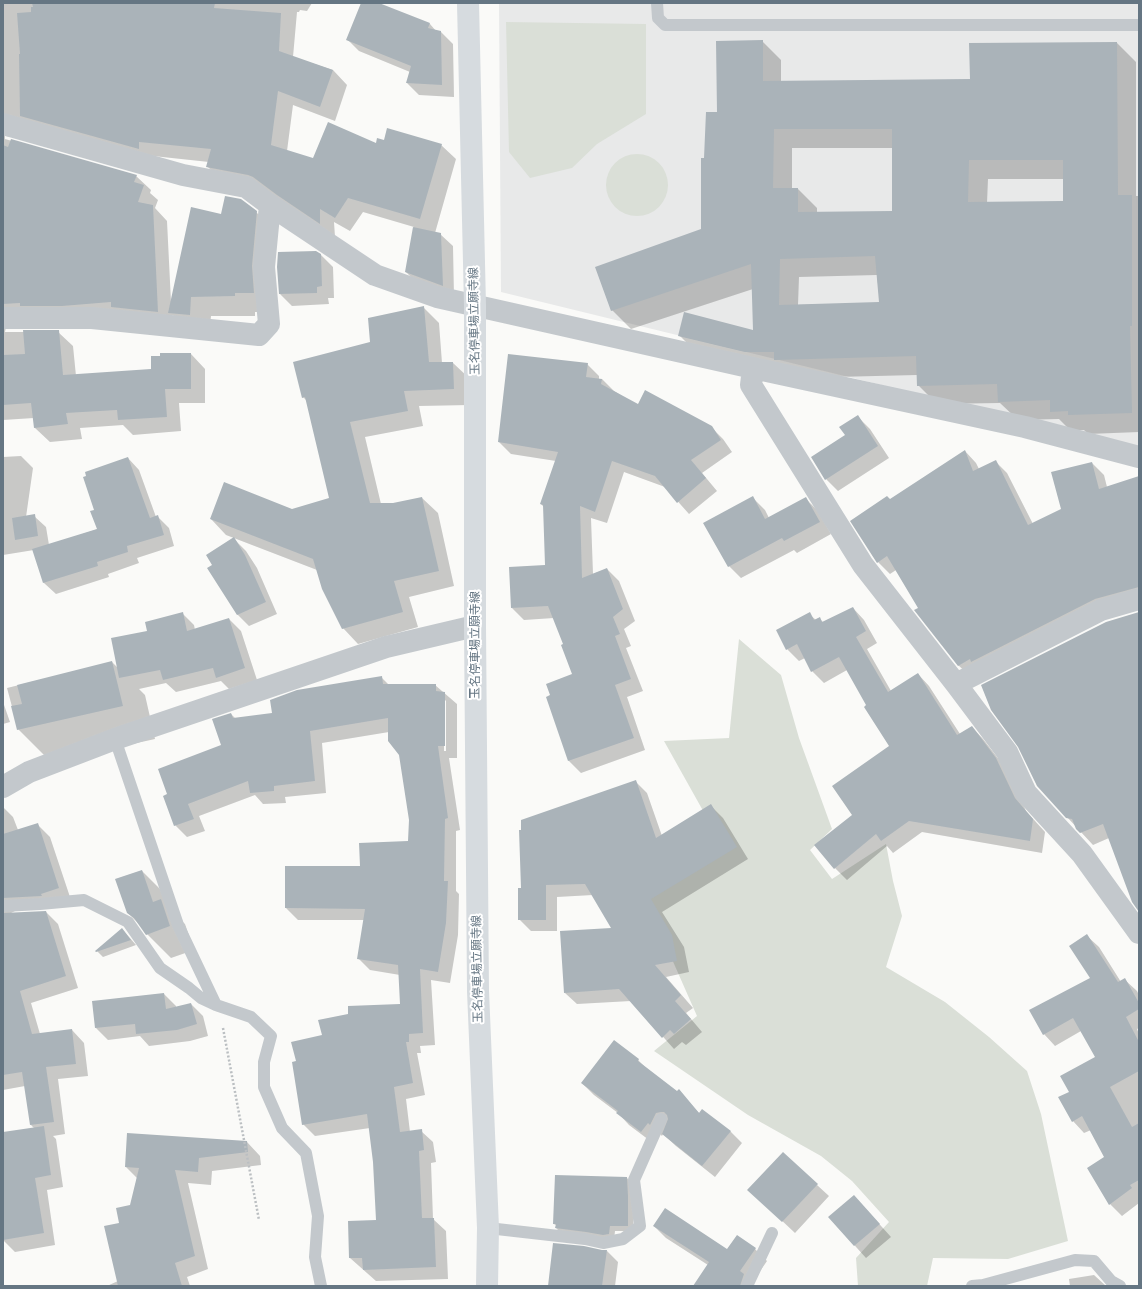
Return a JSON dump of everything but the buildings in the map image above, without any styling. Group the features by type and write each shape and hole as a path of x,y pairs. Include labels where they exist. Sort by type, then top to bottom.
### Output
{"main road":[{"name":"玉名停車場立願寺線","path":"468,3 476,306 475,626 478,991 488,1228 487,1286"}],"street":[{"path":"3,124 184,175 246,188 375,275 437,298 1025,427 1139,457"},
{"path":"3,318 92,318 259,335 269,324 264,267 270,205"},
{"path":"753,368 751,385 863,566 956,684 1007,752 1026,793 1082,854 1139,933"},
{"path":"956,684 1101,610 1139,598"},
{"path":"3,787 29,772 115,739 386,647 475,626"}],"lane":[{"path":"657,3 658,18 665,25 1139,26"},
{"path":"115,739 178,925 217,1006"},
{"path":"3,906 84,900 128,922 160,968 190,988 201,998 217,1006 251,1017 271,1036 264,1062 264,1087 282,1128 306,1153 318,1216 315,1257 321,1286"},
{"path":"488,1228 585,1239 603,1243 623,1239 640,1226 634,1180 661,1119"},
{"path":"747,1286 772,1232"},
{"path":"972,1286 1075,1260 1094,1261 1111,1281 1120,1286"}],"path":[{"path":"217,1006 259,1220"}],"shaded area":[{"path":"499,3 1139,3 1139,448 501,292"},
{"path":"506,22 646,24 646,114 597,144 572,168 530,178 509,152"},
{"path":"637,154 649,156 659,163 666,173 668,185 666,197 659,207 649,214 637,216 625,214 615,207 608,197 606,185 608,173 615,163 625,156"},
{"path":"739,639 781,675 799,738 832,829 810,850 832,879 886,844 902,916 886,967 945,1002 989,1037 1027,1071 1041,1114 1068,1241 1008,1259 933,1258 927,1286 858,1286 856,1258 889,1222 852,1181 821,1156 748,1115 654,1051 697,1016 645,898 725,850 664,741 729,738"}]}
